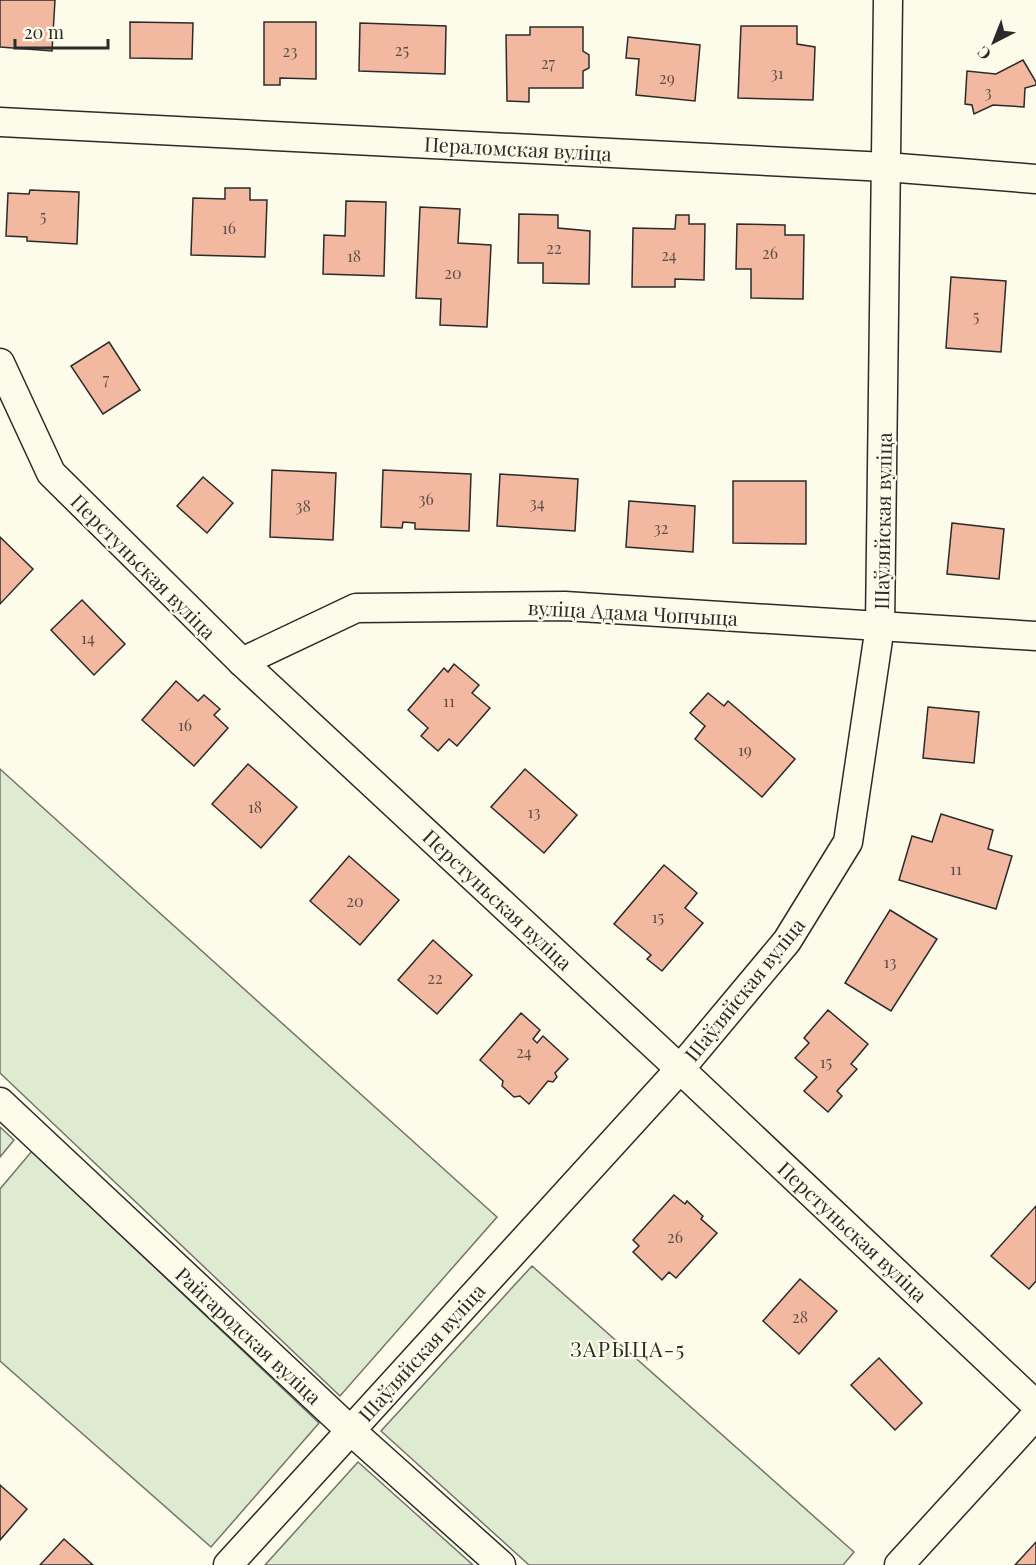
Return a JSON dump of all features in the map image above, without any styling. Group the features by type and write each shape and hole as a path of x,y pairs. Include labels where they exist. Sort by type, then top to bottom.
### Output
{"street":[{"name":"Шаўляйская вуліца","path":"228,1565 680,1069 788,941 848,842 880,626 888,0"},
{"name":"Пераломская вуліца","path":"0,122 886,166 1036,179"},
{"name":"Перстуньская вуліца","path":"0,363 51,473 242,662 680,1069 1036,1405"},
{"name":"вуліца Адама Чопчыца","path":"242,662 356,608 565,606 1036,636"},
{"name":"Райгародская вуліца","path":"0,1102 350,1430 501,1565"},
{"path":"899,1565 1036,1415"}],"green space":[{"path":"0,769 497,1217 340,1396 0,1073"},
{"path":"0,1127 14,1140 0,1157"},
{"path":"32,1151 319,1423 211,1547 0,1361 0,1189"},
{"path":"532,1266 854,1552 843,1565 529,1565 381,1431"},
{"path":"358,1462 473,1565 265,1565"}],"building":[{"path":"0,0 55,0 52,51 0,47"},
{"path":"130,22 193,23 192,59 130,58"},
{"path":"264,22 316,22 316,79 280,78 280,85 264,85"},
{"path":"360,23 446,26 445,74 359,71"},
{"path":"741,26 797,26 797,44 815,47 813,100 738,98"},
{"path":"530,27 583,27 583,51 589,55 589,68 583,71 583,88 529,88 529,102 507,101 506,35 530,35"},
{"path":"628,37 700,45 695,101 636,95 639,59 626,58"},
{"path":"1023,60 1036,82 1036,85 1025,88 1024,107 993,105 974,114 972,105 965,104 967,71 996,74"},
{"path":"225,188 250,188 250,200 267,200 265,257 191,255 193,198 225,199"},
{"path":"30,190 79,192 77,244 27,241 27,237 6,236 8,193 29,194"},
{"path":"346,201 386,202 384,276 323,274 324,235 345,236"},
{"path":"420,207 460,209 458,243 491,245 487,327 440,325 441,299 416,298"},
{"path":"519,214 558,215 558,228 590,231 589,284 543,283 543,263 518,263"},
{"path":"676,215 689,215 689,224 705,224 704,280 675,279 675,287 632,287 633,228 675,229"},
{"path":"737,224 785,225 785,235 804,235 803,299 751,298 751,269 736,269"},
{"path":"951,277 1006,281 1001,352 946,348"},
{"path":"109,342 140,390 103,414 71,366"},
{"path":"272,470 336,473 333,540 270,537"},
{"path":"383,470 471,474 469,531 415,529 415,523 403,522 402,528 381,527"},
{"path":"500,474 578,479 575,531 497,526"},
{"path":"203,477 233,503 207,533 177,506"},
{"path":"733,481 806,481 806,544 733,543"},
{"path":"629,501 695,506 693,552 626,547"},
{"path":"952,523 1004,529 999,579 947,574"},
{"path":"0,537 33,569 0,604"},
{"path":"82,600 125,644 94,675 51,630"},
{"path":"454,664 479,685 472,693 490,708 457,746 449,739 438,751 421,736 428,728 408,710 444,668 448,672"},
{"path":"176,681 198,701 204,695 220,709 214,715 228,728 194,766 142,720"},
{"path":"708,693 724,706 728,701 795,759 762,797 695,739 705,726 690,713"},
{"path":"928,707 979,712 974,763 923,758"},
{"path":"248,764 297,807 261,848 212,804"},
{"path":"525,769 577,815 544,853 491,807"},
{"path":"941,814 993,830 988,849 1012,856 996,909 899,880 912,836 932,842"},
{"path":"349,856 399,900 360,945 310,901"},
{"path":"664,865 697,893 685,908 703,923 662,971 647,959 651,955 614,924"},
{"path":"890,910 937,939 891,1011 845,983"},
{"path":"433,940 472,975 437,1014 398,980"},
{"path":"828,1010 868,1044 851,1064 857,1069 837,1091 842,1096 828,1112 804,1091 817,1077 795,1058 809,1043 804,1038"},
{"path":"521,1013 540,1030 533,1039 537,1043 543,1036 568,1059 555,1073 557,1077 553,1082 548,1081 529,1104 520,1096 514,1097 502,1086 503,1081 480,1060"},
{"path":"674,1195 685,1204 687,1201 703,1216 701,1219 717,1233 676,1278 669,1272 662,1280 633,1252 639,1246 633,1240"},
{"path":"1036,1206 1036,1281 1029,1289 991,1256"},
{"path":"800,1279 837,1311 799,1354 763,1321"},
{"path":"879,1358 922,1403 895,1430 851,1385"},
{"path":"0,1485 27,1509 0,1540"},
{"path":"64,1539 93,1565 40,1565"},
{"path":"1036,1542 1036,1565 1015,1565"}],"district":[{"name":"ЗАРЫЦА-5","path":"628,1348"}]}
